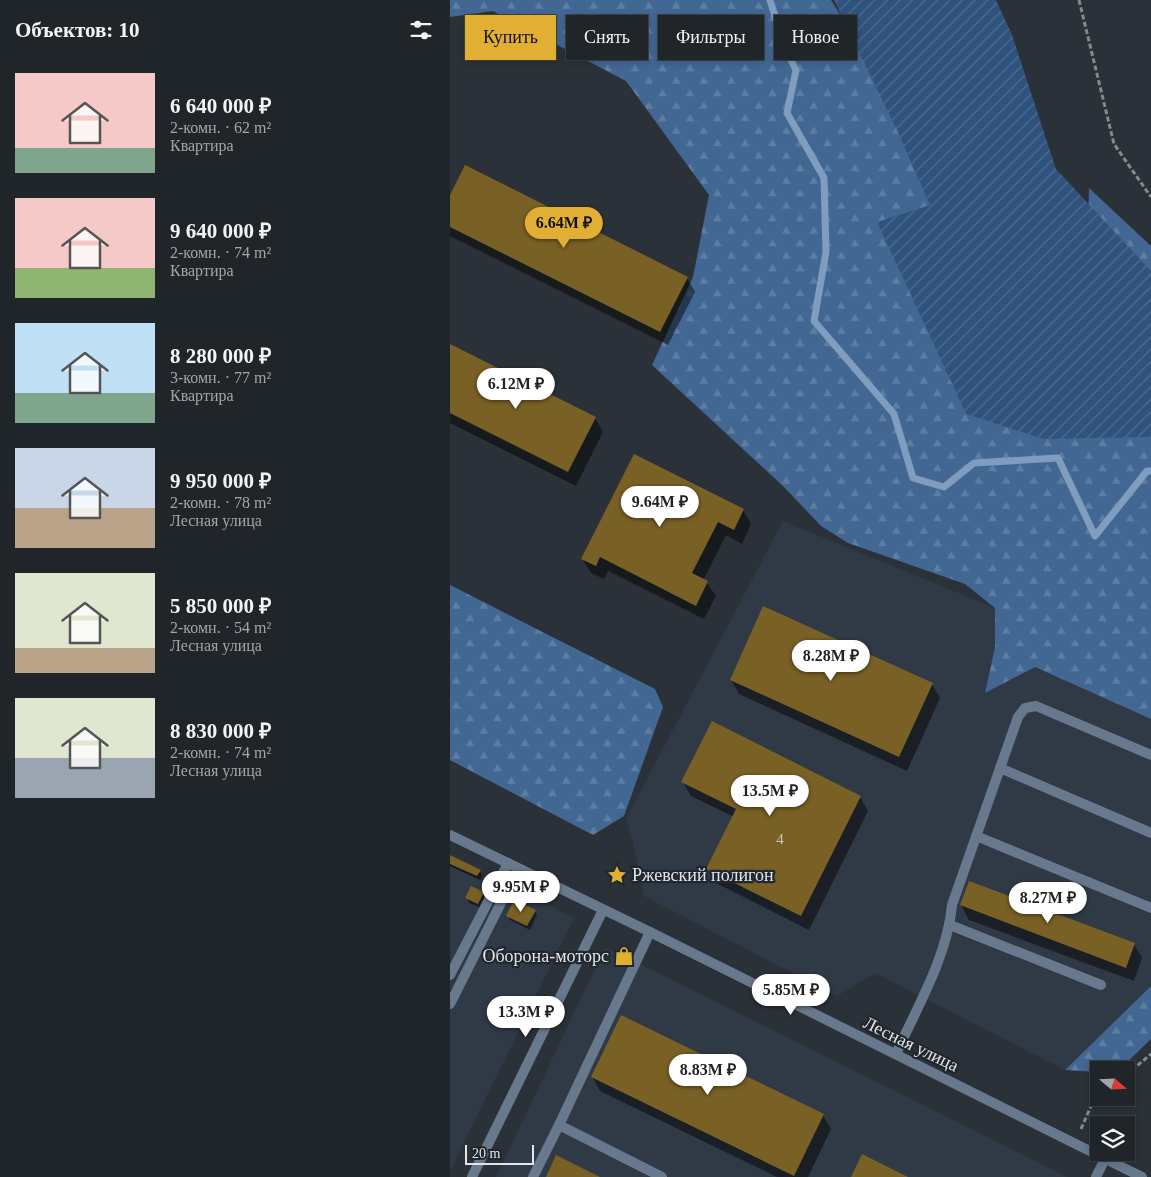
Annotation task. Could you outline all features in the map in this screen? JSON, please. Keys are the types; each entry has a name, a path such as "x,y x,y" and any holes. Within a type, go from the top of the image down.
{"street":[{"path":"896,1054 944,946 950,924 952,905 1018,717 1025,708 1036,706 1151,755"},
{"path":"1000,768 1151,833"},
{"name":"Лесная улица","path":"450,835 650,932 1090,1151"},
{"path":"976,836 1151,908"},
{"path":"450,975 508,863"},
{"path":"450,1004 518,869"},
{"path":"472,1177 603,910"},
{"path":"950,924 1101,985"},
{"path":"533,1177 650,932"},
{"path":"559,1125 662,1177"},
{"path":"1096,1177 1104,1161"},
{"name":"Лесная улица","path":"1109,1161 1142,1177"}],"path":[{"path":"1078,0 1114,144 1151,197"},
{"path":"1135,1067 1151,1054"},
{"path":"1074,1143 1091,1106"}],"shaded area":[{"path":"834,0 996,0 1012,35 1056,169 1151,271 1151,437 1044,439 966,414 877,222 930,205 896,128 857,47 857,15 841,15"},
{"path":"783,521 995,608 995,647 985,692 1035,667 1151,719 1151,986 1065,1070 875,973 837,996 644,896 633,842 626,819"},
{"path":"450,866 490,884 494,877 574,918 450,1171"},
{"path":"605,948 624,956 1067,1177 496,1177"}],"green space":[{"path":"450,0 831,0 840,15 774,15 774,60 857,60 857,41 914,132 1086,302 1089,188 1151,246 1151,719 1035,667 985,693 995,647 995,608 965,584 848,543 821,526 783,486 652,365 693,277 709,195 626,81 586,60 648,60 648,15 566,15 566,49 556,44 556,15 501,15 493,11 450,17"},
{"path":"450,585 655,689 663,707 624,816 593,835 450,760"},
{"path":"1151,986 1151,1039 1128,1061 1090,1061 1090,1071 1065,1070"}],"building":[{"path":"465,165 688,277 660,332 450,227 450,195"},
{"path":"450,344 596,417 568,472 450,413"},
{"path":"634,454 744,509 734,530 718,522 692,573 708,581 696,606 600,557 596,566 581,559"},
{"path":"763,606 933,683 899,757 730,680"},
{"path":"712,721 861,796 801,916 706,869 736,809 681,782"},
{"path":"450,855 481,870 477,876 450,864"},
{"path":"969,881 1135,943 1126,968 960,905"},
{"path":"471,886 484,892 478,904 465,898"},
{"path":"514,900 536,910 527,926 506,916"},
{"path":"621,1015 824,1114 794,1176 591,1077"},
{"path":"862,1154 908,1177 851,1177"},
{"path":"556,1155 600,1177 546,1177"}],"waterway":[{"path":"770,0 785,48 796,70 787,113 824,178 826,252 814,321 894,414 913,478 944,487 974,463 1058,458 1095,536 1147,471 1151,471"}],"place":[{"name":"Ржевский полигон","path":"617,875"},
{"name":"Оборона-моторс","path":"624,956"}]}
